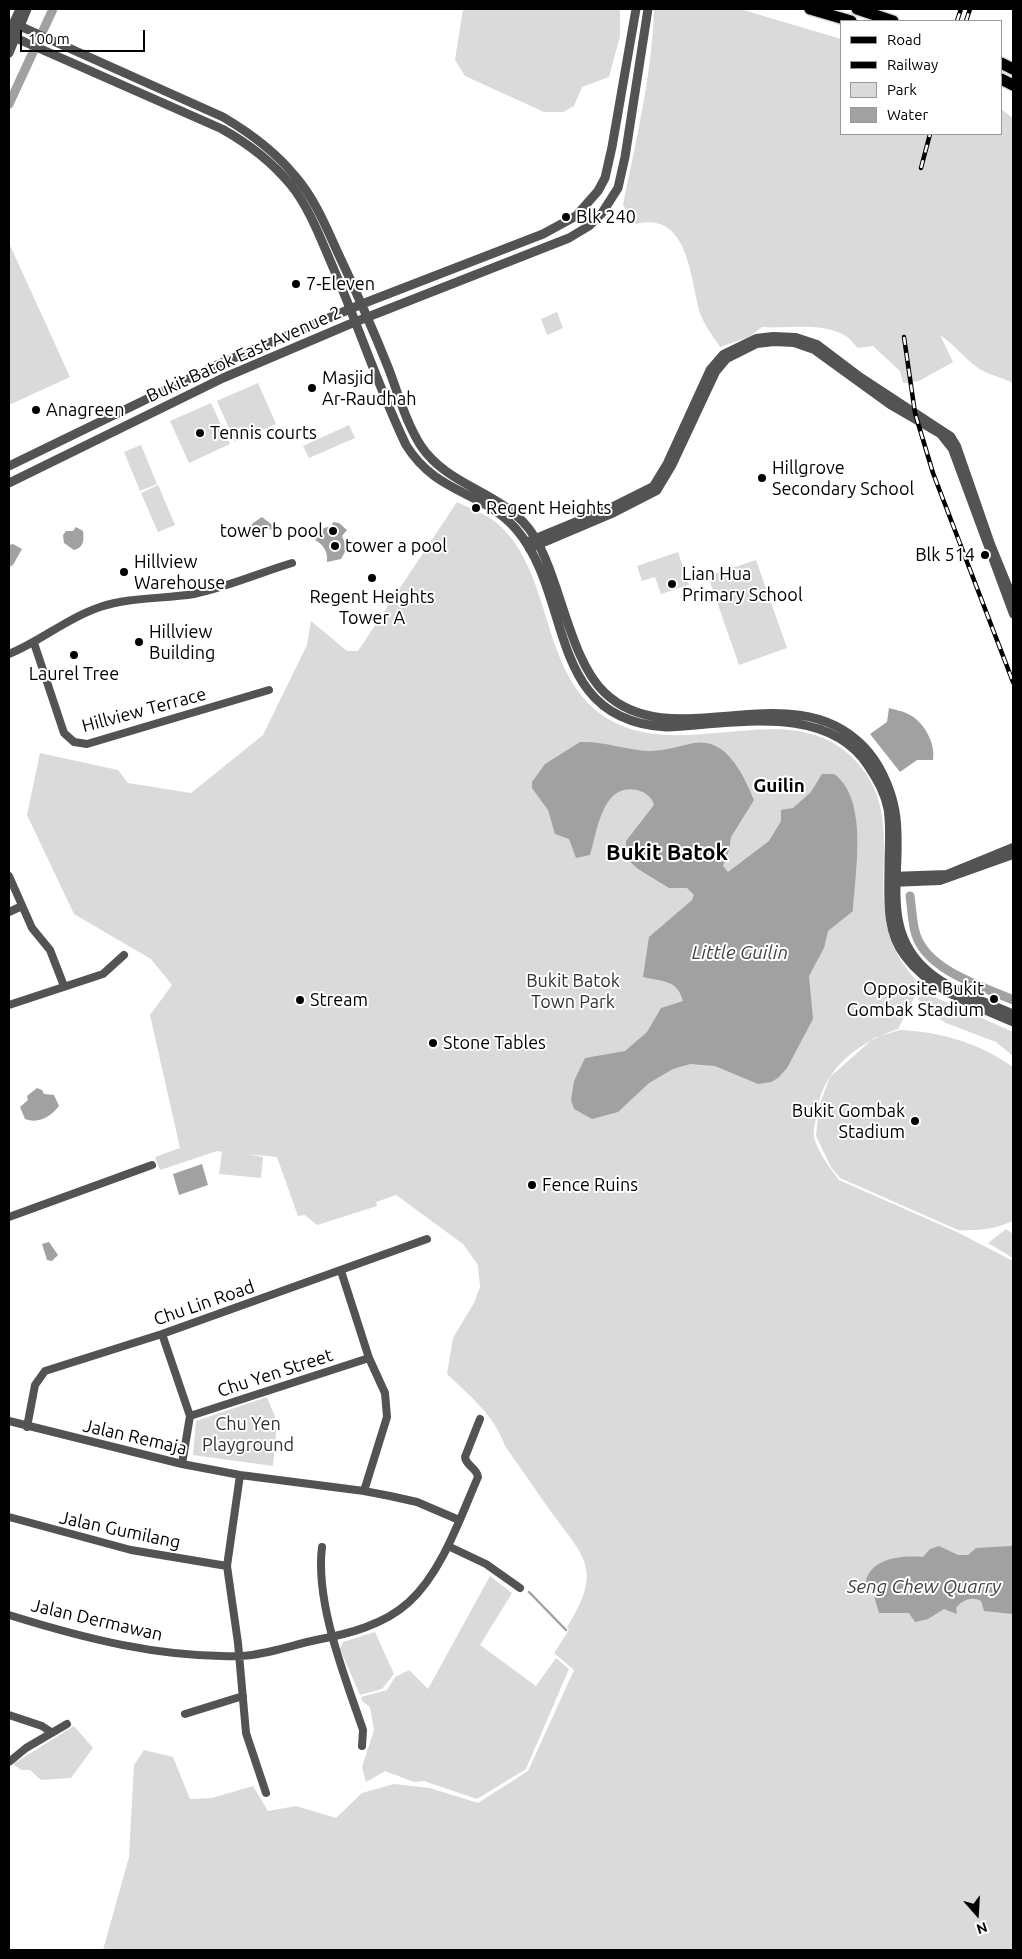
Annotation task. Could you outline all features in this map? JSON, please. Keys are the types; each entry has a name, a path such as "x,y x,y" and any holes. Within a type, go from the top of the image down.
{"main road":[{"path":"810,9 848,20"},
{"path":"857,9 890,20"}],"street":[{"path":"16,25 20,9"},
{"path":"9,53 11,35 27,9"},
{"name":"Bukit Batok East Avenue 2","path":"9,466 203,371 362,304 556,228 576,216 598,191 609,164 636,9"},
{"name":"Bukit Batok East Avenue 2","path":"9,483 223,378 368,317 569,238 589,226 611,202 622,174 648,9"},
{"path":"16,25 223,117 262,143 296,176 315,204 368,317 413,432 427,454 447,473 510,509 537,542 586,669 599,688 616,702 636,712 658,717 778,713 803,715 830,724 862,745 875,761 892,797 896,822 889,914 893,932 904,955 915,969 942,990 1013,1022"},
{"path":"11,35 222,129 240,140 264,159 289,183 308,212 351,309 402,436 416,460 444,484 488,506 503,516 528,546 575,670 589,692 616,714 640,723 666,727 796,722 831,733 858,752 877,779 888,809 895,911 899,927 910,952 917,961 941,981 1013,1014"},
{"path":"528,546 653,486 667,463 710,369 723,354 756,338 773,336 796,337 817,344 865,380 950,436 957,446 991,544 1013,598"},
{"path":"537,542 614,513 657,491 672,466 716,372 727,359 757,344 774,342 794,343 814,350 883,400 946,440 952,449 1013,614"},
{"path":"9,654 34,642 77,616 101,606 127,600 210,590 292,563"},
{"name":"Hillview Terrace","path":"34,642 64,733 79,744 88,744 269,690"},
{"path":"892,880 947,874 1013,847"},
{"path":"892,880 940,881 1013,855"},
{"path":"9,876 32,928 50,950 64,986"},
{"path":"9,912 22,906"},
{"path":"9,1005 103,974 124,955"},
{"path":"9,1218 152,1165"},
{"name":"Chu Lin Road","path":"27,1427 35,1385 45,1371 162,1334 428,1239"},
{"path":"342,1271 369,1358 385,1393 387,1417 364,1490"},
{"path":"162,1334 190,1416 182,1464"},
{"name":"Chu Yen Street","path":"190,1416 369,1358"},
{"name":"Jalan Dermawan","path":"9,1615 59,1630 142,1649 240,1656 332,1637 376,1623 409,1602 426,1584 448,1546 478,1477 476,1470 465,1459 480,1419"},
{"name":"Jalan Remaja","path":"9,1421 182,1464 240,1475 364,1490 417,1502 459,1520"},
{"path":"240,1475 227,1566 240,1656 246,1733 266,1793"},
{"name":"Jalan Gumilang","path":"9,1517 130,1550 227,1566"},
{"path":"448,1546 486,1564 520,1588"},
{"path":"322,1547 322,1579 332,1637 364,1730 362,1746"},
{"path":"185,1714 243,1696"},
{"path":"9,1715 33,1722 51,1732"},
{"path":"9,1762 51,1732 67,1724"}],"green space":[{"path":"463,9 620,9 620,36 609,77 582,87 574,106 563,112 544,112 465,76 455,60"},
{"path":"654,9 740,9 840,39 840,135 1002,135 1002,110 1013,118 1013,383 980,369 940,335 953,362 919,381 903,383 900,371 873,346 858,348 846,336 834,331 814,327 762,327 749,337 720,347 700,313 689,266 677,237 667,228 654,223 636,224 623,205 647,83"},
{"path":"9,243 70,377 9,405"},
{"path":"557,312 563,328 547,335 541,319"},
{"name":"Tennis courts","path":"258,383 276,424 235,442 217,401"},
{"name":"Tennis courts","path":"211,403 230,444 189,463 170,421"},
{"path":"349,425 355,438 309,458 303,446"},
{"path":"141,445 157,484 140,491 124,452"},
{"path":"158,485 175,525 158,532 141,493"},
{"name":"Bukit Batok Town Park","path":"457,502 494,520 517,546 530,571 558,653 570,679 587,702 610,720 641,732 673,735 774,729 806,733 835,744 861,767 876,792 882,819 884,902 888,930 900,958 921,985 898,1029 868,1042 843,1061 833,1073 819,1101 814,1137 821,1154 839,1180 957,1232 1013,1261 1013,1950 103,1950 129,1857 134,1765 144,1750 173,1757 190,1799 212,1798 253,1786 268,1811 296,1806 336,1818 362,1793 394,1784 430,1788 478,1803 528,1771 574,1670 554,1653 569,1630 567,1627 585,1591 587,1577 585,1564 580,1552 505,1446 495,1425 472,1398 447,1374 453,1338 474,1303 480,1287 478,1265 463,1244 396,1195 376,1202 377,1206 317,1225 305,1215 298,1216 277,1157 246,1154 263,1157 261,1178 219,1174 222,1152 217,1151 160,1170 155,1157 180,1148 150,1015 172,985 151,959 74,914 27,815 40,753 118,770 128,783 191,793 263,735 307,645 311,621 347,651 358,651"},
{"path":"678,552 689,585 661,594 655,577 642,581 637,566"},
{"path":"756,560 787,648 739,665 708,576"},
{"path":"921,991 1013,1032 1013,1056 996,1042 946,1023 932,1014 918,999"},
{"name":"Bukit Gombak Stadium","path":"900,1030 931,1033 960,1040 987,1051 1013,1067 1013,1221 986,1229 958,1230 840,1178 831,1167 816,1136 819,1106 830,1077 874,1038"},
{"path":"1006,1229 1013,1234 1013,1258 988,1243"},
{"name":"Chu Yen Playground","path":"267,1397 277,1422 273,1466 193,1455 196,1421"},
{"path":"490,1576 512,1593 480,1645 536,1686 556,1658 569,1669 526,1769 477,1799 424,1781 414,1782 385,1771 366,1782 362,1767 374,1730 370,1707 362,1701 361,1697 387,1690 395,1677 409,1670 428,1689"},
{"path":"375,1632 394,1674 382,1689 360,1695 340,1649 343,1642"},
{"path":"74,1726 93,1748 71,1778 41,1780 30,1770 21,1770 13,1764"}],"water":[{"path":"262,517 276,528 272,530 261,528 252,534 245,534 253,523"},
{"name":"tower a pool","path":"333,522 339,523 347,530 342,536 347,548 341,559 327,562 325,549 315,540 318,537 313,537 324,528 332,526"},
{"path":"76,527 83,531 83,541 80,547 74,550 64,543 63,535 66,531 73,531"},
{"path":"13,544 22,549 13,565 9,567 9,545"},
{"path":"889,708 914,717 924,727 933,747 933,760 917,760 900,772 870,734 887,722"},
{"name":"Little Guilin","path":"580,742 649,751 694,743 706,743 716,746 725,752 733,760 754,800 731,837 729,850 723,866 728,872 769,841 781,821 781,810 793,808 811,792 822,774 834,774 845,786 852,801 856,818 857,858 853,911 828,931 824,948 809,976 813,1019 787,1068 778,1078 771,1082 758,1084 715,1066 690,1064 673,1069 649,1083 618,1112 592,1119 574,1109 571,1100 574,1081 585,1058 625,1051 647,1032 661,1008 683,1001 673,985 643,977 649,937 692,900 694,895 687,888 669,888 638,869 626,858 626,841 654,805 650,797 643,792 625,790 616,794 609,801 599,822 590,855 576,858 569,839 555,834 548,810 532,788 532,782 545,764"},
{"path":"37,1088 42,1090 44,1094 54,1095 59,1106 40,1120 25,1119 20,1107 28,1100 27,1096"},
{"path":"202,1164 208,1185 179,1195 173,1174"},
{"path":"49,1242 58,1255 52,1261 47,1260 42,1244"},
{"name":"Seng Chew Quarry","path":"1013,1543 1013,1614 984,1611 981,1601 971,1599 958,1605 956,1608 957,1614 944,1609 928,1619 915,1622 909,1613 879,1613 872,1589 865,1590 866,1580 870,1571 877,1565 894,1558 923,1557 930,1549 939,1546 958,1555 968,1555 976,1548 1011,1546"}],"waterway":[{"path":"9,104 53,9"},
{"path":"910,896 916,935 922,948 944,968 957,976 1013,1000"},
{"path":"529,1592 566,1630"}],"railway":[{"path":"957,20 961,9"},
{"path":"966,20 970,9"},
{"path":"921,168 930,135"},
{"path":"904,337 915,413 933,473 1013,682"}],"place":[{"name":"Blk 240","path":"566,217"},
{"name":"7-Eleven","path":"296,284"},
{"name":"Masjid Ar-Raudhah","path":"312,388"},
{"name":"Anagreen","path":"36,410"},
{"name":"Tennis courts","path":"200,433"},
{"name":"Hillgrove Secondary School","path":"762,478"},
{"name":"Regent Heights","path":"476,508"},
{"name":"tower b pool","path":"333,531"},
{"name":"tower a pool","path":"335,546"},
{"name":"Blk 514","path":"985,555"},
{"name":"Hillview Warehouse","path":"124,572"},
{"name":"Regent Heights Tower A","path":"372,578"},
{"name":"Lian Hua Primary School","path":"672,584"},
{"name":"Hillview Building","path":"139,642"},
{"name":"Laurel Tree","path":"74,655"},
{"name":"Opposite Bukit Gombak Stadium","path":"994,999"},
{"name":"Stream","path":"300,1000"},
{"name":"Stone Tables","path":"433,1043"},
{"name":"Bukit Gombak Stadium","path":"915,1121"},
{"name":"Fence Ruins","path":"532,1185"}],"district":[{"name":"Guilin","path":"779,786"},
{"name":"Bukit Batok","path":"667,853"}]}
